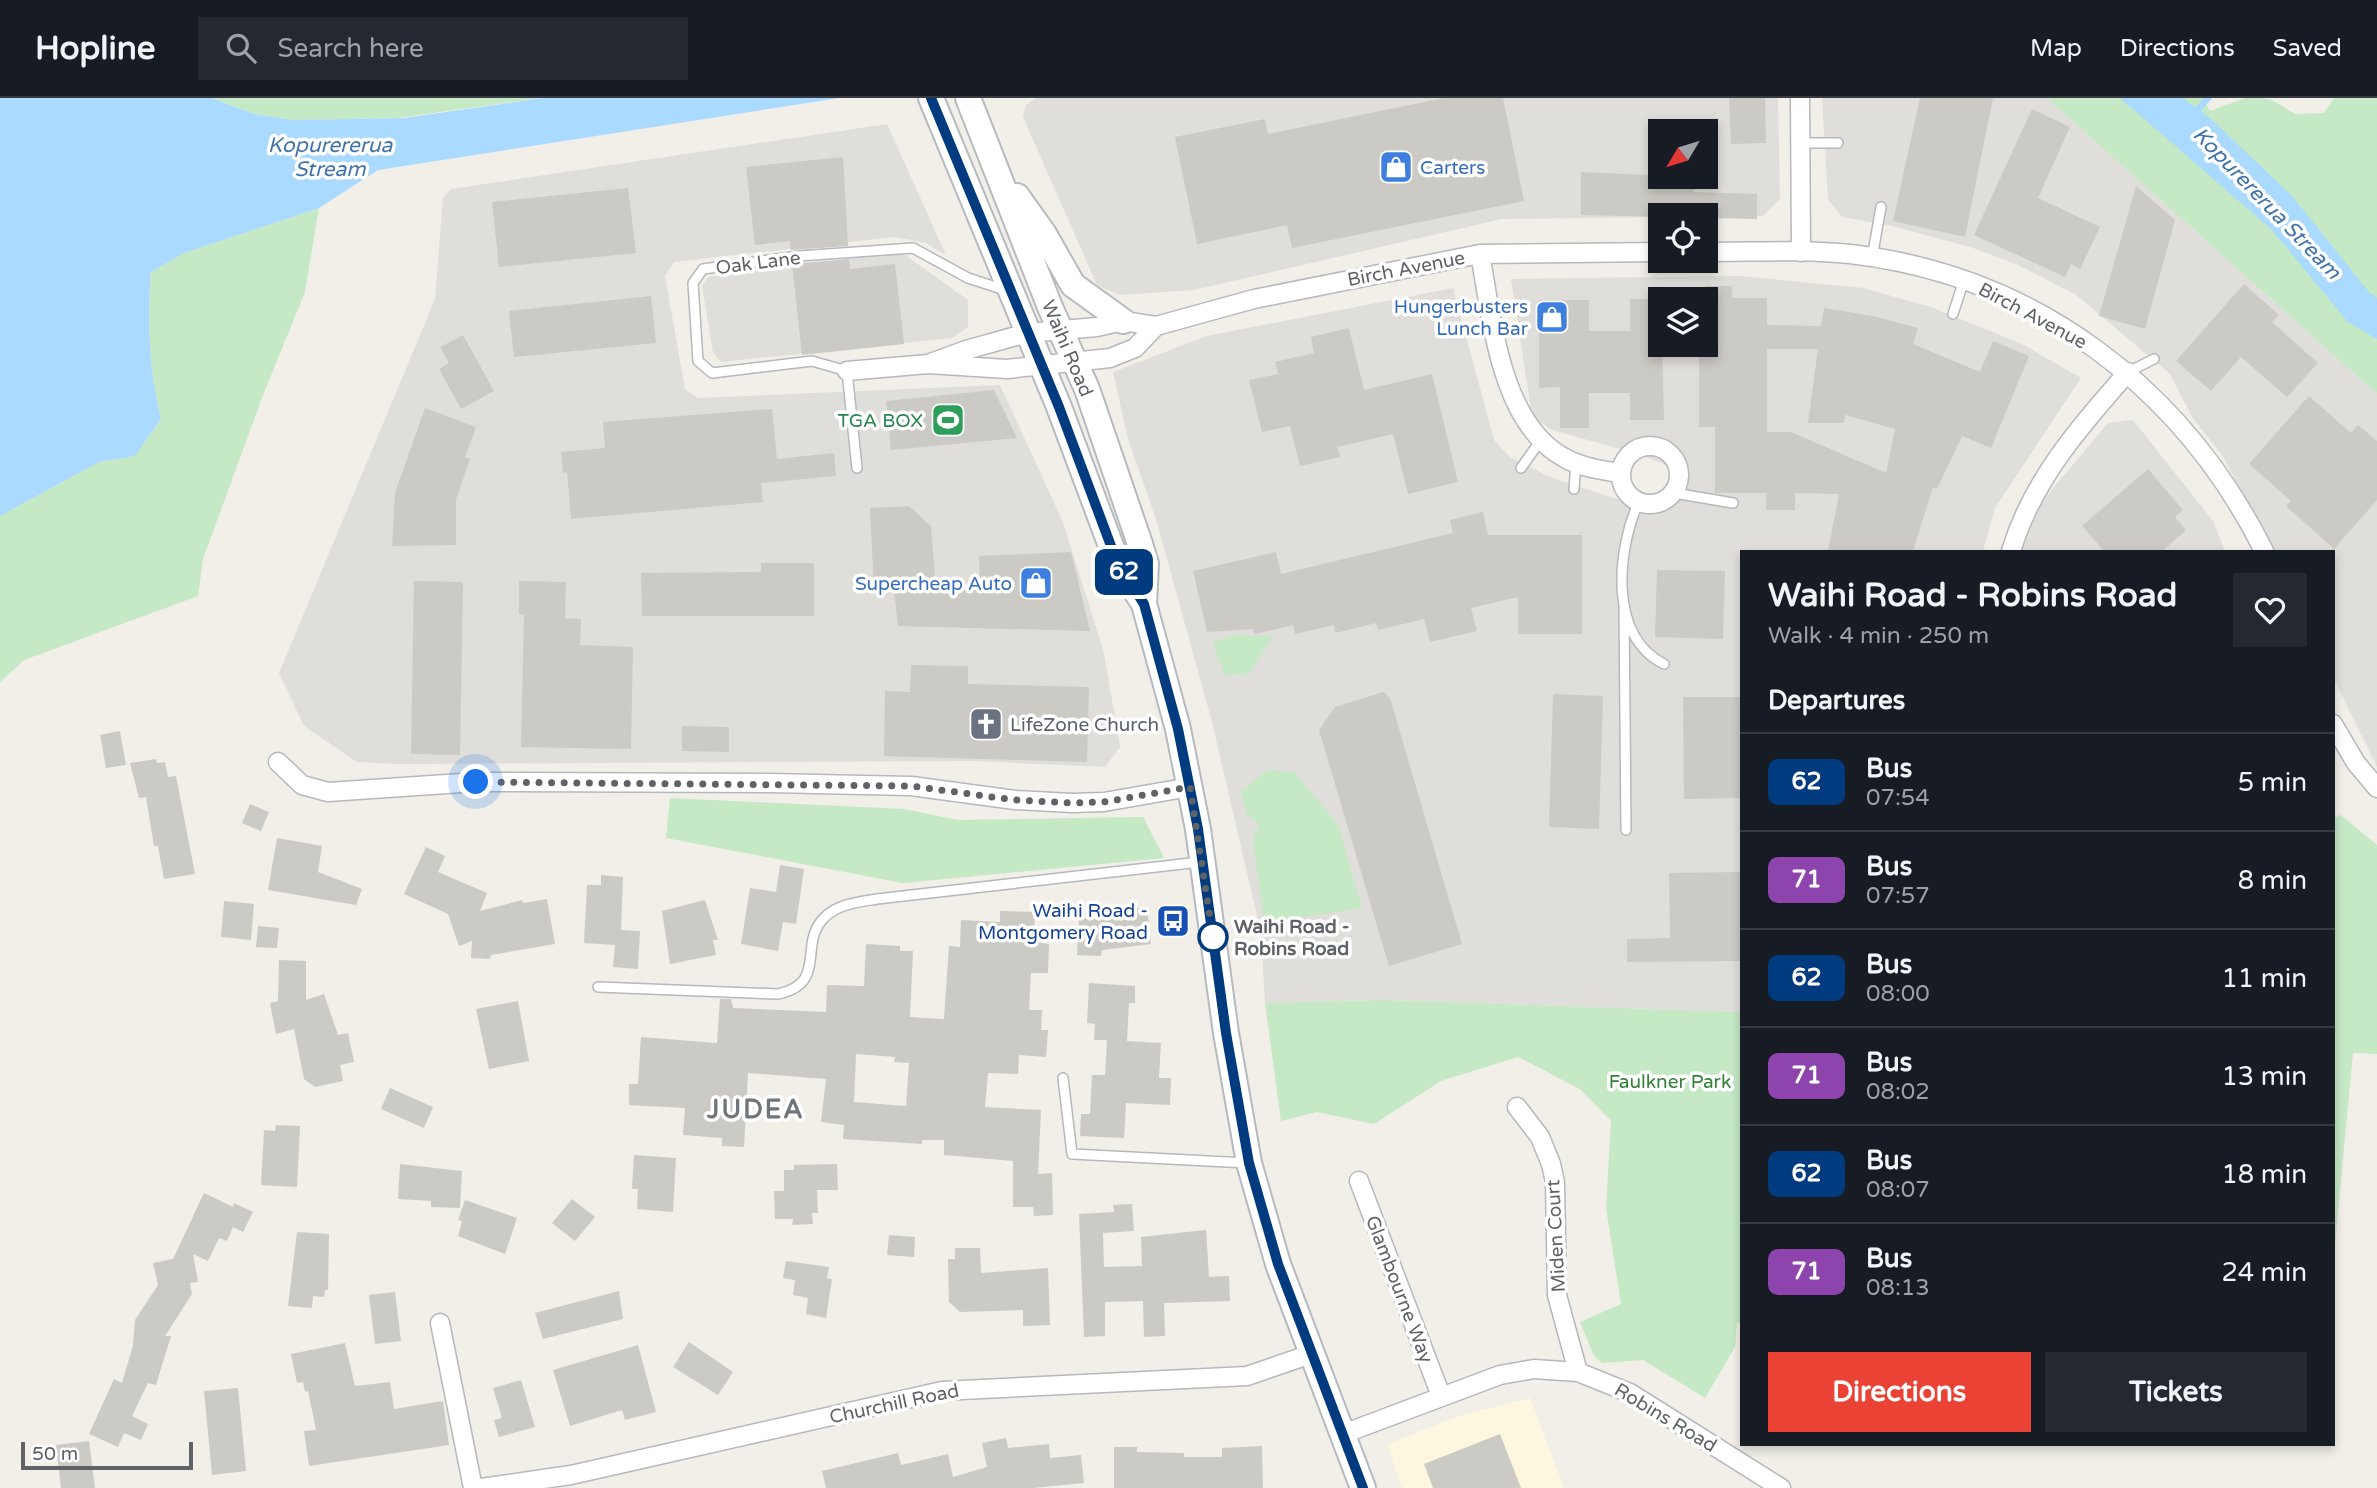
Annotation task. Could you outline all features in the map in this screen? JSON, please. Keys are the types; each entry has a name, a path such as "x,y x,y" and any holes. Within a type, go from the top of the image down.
{"main road":[{"name":"Waihi Road","path":"968,98 996,167 1117,562 1144,604 1178,729 1190,787 1226,1033 1249,1163 1261,1212 1311,1354 1363,1488"},
{"name":"Waihi Road","path":"932,102 1009,291 1045,332 1058,364 1087,389 1146,564 1144,604"},
{"path":"996,167 1044,234 1073,285 1123,321"}],"street":[{"path":"1800,98 1801,252"},
{"name":"Birch Avenue","path":"1045,332 1123,321 1156,326 1254,299 1480,254 1648,252"},
{"name":"Birch Avenue","path":"1718,252 1801,252 1872,258 1922,267 1964,280 2024,305 2074,333 2128,372 2186,432 2221,475 2263,550"},
{"path":"1480,254 1513,401 1541,440 1555,453 1576,463 1619,473"},
{"name":"Birch Avenue","path":"1058,364 1110,358 1135,348 1156,326"},
{"name":"Oak Lane","path":"928,364 966,350 1045,332"},
{"name":"Oak Lane","path":"847,371 928,364 1007,369 1058,364"},
{"path":"2011,550 2017,528 2051,465 2128,372"},
{"path":"1658,446 1674,457 1678,466 1679,485 1674,493 1658,503 1639,501 1625,488 1619,473 1631,453 1639,447 1658,446"},
{"path":"2335,727 2356,763 2377,788"},
{"path":"278,762 302,785 328,792 476,782 769,783 911,786 1015,800 1072,803 1104,802 1190,787"},
{"name":"Miden Court","path":"1517,1107 1540,1137 1555,1182 1557,1295 1578,1372"},
{"name":"Glambourne Way","path":"1359,1181 1441,1396"},
{"path":"440,1323 473,1488"},
{"name":"Churchill Road","path":"481,1488 571,1475 942,1391 1247,1376 1311,1354"},
{"name":"Robins Road","path":"1343,1434 1441,1396 1519,1371 1578,1372 1630,1393 1781,1488"}],"lane":[{"path":"1802,143 1838,143"},
{"path":"1872,258 1881,207"},
{"name":"Oak Lane","path":"847,371 812,360 712,373 698,361 693,283 697,275 703,269 799,256 913,248 968,278 1009,291"},
{"path":"1954,314 1964,280"},
{"path":"2128,372 2154,359"},
{"path":"847,371 857,468"},
{"path":"1521,468 1541,440"},
{"path":"1574,489 1576,463"},
{"path":"1674,493 1732,503"},
{"path":"1626,831 1624,544 1639,501"},
{"path":"1624,606 1639,645 1664,664"},
{"path":"598,987 778,994 796,989 805,982 820,923 827,915 845,906 877,899 1202,862"},
{"path":"1063,1078 1072,1154 1249,1163"}],"shaded area":[{"path":"1036,98 1778,98 1780,199 1763,216 1718,217 1718,203 1648,203 1648,217 1502,219 1194,290 1119,295 1097,285 1023,117 1026,105"},
{"path":"1822,98 2047,98 2377,394 2377,767 2335,681 2335,550 2270,550 2224,458 2192,417 2170,374 2075,294 2016,264 1973,248 1892,226 1842,217 1828,199"},
{"path":"887,124 946,255 926,243 895,237 674,262 665,276 685,389 698,398 1000,385 1063,522 1104,653 1120,747 1105,767 975,761 394,764 357,762 304,726 279,673 435,299 443,198 451,189"},
{"path":"901,252 968,300 968,327 952,338 721,362 713,353 702,286 708,277"},
{"path":"1740,276 1863,288 1931,307 2024,345 2081,378 1995,508 1983,550 1740,550 1740,1012 1384,1000 1265,1003 1261,933 1212,722 1156,519 1128,439 1113,372 1207,336 1453,288 1494,440 1510,457 1550,477 1650,510 1675,489 1674,468 1638,454 1552,430 1532,416 1511,279"},
{"path":"2133,420 2213,521 2225,550 2020,550 2043,500 2108,423"},
{"path":"1530,1398 1564,1488 1402,1488 1388,1447 1393,1442 1458,1416"}],"green space":[{"path":"213,98 540,98 398,118 292,120 254,114"},
{"path":"2047,98 2203,98 2210,111 2245,98 2260,98 2272,100 2295,114 2324,113 2334,98 2377,98 2377,394"},
{"path":"319,208 305,292 263,395 203,559 198,596 24,660 0,682 0,516 99,462 135,456 161,419 150,346 151,272 184,253"},
{"path":"1233,635 1273,636 1249,674 1224,675 1213,642"},
{"path":"1268,770 1294,772 1338,824 1362,908 1279,921 1263,916 1253,840 1259,824 1246,814 1241,791"},
{"path":"670,798 904,809 958,820 1143,817 1164,858 903,883 666,838"},
{"path":"2341,815 2377,845 2377,1054 2353,1053 2335,1243 2335,817"},
{"name":"Faulkner Park","path":"1384,1000 1740,1012 1740,1323 1737,1323 1735,1347 1705,1398 1643,1360 1602,1363 1593,1354 1580,1322 1621,1304 1606,1208 1611,1121 1580,1089 1518,1057 1441,1081 1374,1124 1317,1112 1281,1121 1265,1003"}],"water":[{"path":"0,98 212,98 254,114 292,120 404,118 543,98 839,98 378,170 319,208 184,253 151,272 150,346 161,419 135,456 99,462 0,516"},
{"name":"Kopurererua Stream","path":"2120,98 2183,98 2210,118 2292,196 2369,292 2377,298 2377,339 2348,322 2271,229"}],"building":[{"name":"Carters","path":"1444,98 1503,98 1524,201 1292,248 1287,225 1197,244 1175,137 1265,119 1268,134"},
{"path":"1729,98 1765,98 1766,143 1731,144"},
{"path":"1920,98 1993,98 1965,237 1893,221"},
{"path":"2032,109 2070,127 2038,198 2100,227 2080,269 2071,264 2065,277 1974,235"},
{"path":"843,157 848,246 791,250 790,241 755,245 746,167"},
{"path":"1581,172 1648,175 1648,189 1694,189 1694,192 1757,194 1757,219 1718,218 1718,203 1648,203 1648,217 1581,215"},
{"path":"2136,186 2175,220 2145,329 2099,316"},
{"path":"628,188 636,253 499,267 492,202"},
{"path":"849,259 850,269 895,264 904,344 802,355 792,264"},
{"path":"2244,284 2279,315 2272,322 2318,363 2287,397 2241,357 2211,391 2176,361"},
{"path":"1706,286 1732,286 1732,298 1767,298 1767,325 1821,326 1824,308 1873,316 1918,328 1913,344 1980,372 1993,341 2029,356 1991,448 1962,436 1937,489 1933,487 1913,550 1828,550 1839,494 1795,493 1795,510 1766,510 1766,493 1715,493 1715,427 1699,427 1699,357 1718,357 1718,287","holes":["1767,349 1818,349 1808,423 1844,423 1845,415 1895,429 1886,473 1791,432 1767,432"]},
{"path":"651,296 656,343 514,357 509,311"},
{"path":"1630,299 1648,299 1648,357 1662,357 1664,420 1630,420 1630,393 1589,393 1589,428 1560,428 1560,387 1539,388 1539,300 1589,300 1589,331 1630,331"},
{"path":"1349,328 1364,390 1432,374 1458,482 1408,494 1393,434 1337,447 1340,457 1300,466 1290,426 1262,432 1249,380 1278,374 1275,362 1314,353 1311,337"},
{"path":"463,335 494,391 461,409 439,369 449,363 440,347"},
{"name":"TGA BOX","path":"994,390 1017,438 891,450 886,401"},
{"path":"2309,396 2351,433 2358,425 2377,441 2377,500 2334,549 2286,506 2291,501 2249,464"},
{"path":"425,408 476,427 465,457 470,459 456,499 456,545 392,546 395,493"},
{"path":"772,409 777,459 834,453 836,476 761,483 763,502 571,519 567,472 563,473 561,452 605,448 603,422"},
{"path":"2148,469 2183,510 2175,517 2186,530 2163,550 2103,550 2082,526"},
{"path":"909,506 931,526 936,590 980,588 979,556 1071,552 1090,631 898,626 894,590 874,591 870,508"},
{"path":"1483,512 1488,535 1582,535 1582,634 1518,634 1518,597 1471,608 1477,631 1430,642 1424,619 1378,630 1376,623 1335,633 1334,625 1295,634 1293,625 1255,634 1253,629 1207,632 1193,571 1276,552 1281,574 1453,533 1450,520"},
{"path":"761,563 814,563 814,616 642,616 641,573 761,572"},
{"path":"1657,570 1725,571 1723,639 1655,637"},
{"path":"414,581 463,582 460,755 411,754"},
{"path":"519,581 566,582 565,618 581,619 580,645 633,647 631,749 521,747 524,615 519,614"},
{"name":"LifeZone Church","path":"911,665 968,666 968,684 1089,687 1087,762 884,756 885,691 910,692"},
{"path":"1383,692 1390,698 1462,944 1389,966 1319,730 1335,707"},
{"path":"1553,694 1603,696 1599,829 1549,827"},
{"path":"1683,697 1740,697 1740,798 1684,799"},
{"path":"682,726 729,727 729,752 682,751"},
{"path":"120,731 126,765 106,768 100,735"},
{"path":"156,759 157,763 165,762 168,777 176,776 195,874 164,879 158,846 154,846 146,797 139,798 130,763"},
{"path":"250,804 269,812 261,831 242,823"},
{"path":"277,838 322,846 318,872 362,889 356,905 268,890"},
{"path":"426,847 445,856 438,872 487,893 480,911 522,900 523,903 547,899 555,944 491,955 490,959 471,958 472,941 459,946 448,914 404,894"},
{"path":"780,865 804,869 796,924 783,922 778,951 741,944 750,888 776,892"},
{"path":"1740,872 1740,961 1627,962 1627,939 1670,938 1669,873"},
{"path":"601,875 623,877 621,930 640,931 638,969 613,967 615,945 584,943 587,885 601,885"},
{"path":"705,900 718,940 713,940 716,955 670,964 662,911"},
{"path":"224,901 254,904 251,940 221,937"},
{"path":"1147,907 1151,944 1102,950 1101,956 1077,955 1079,918 1122,920 1120,910"},
{"path":"1000,911 1035,912 1034,931 1042,932 1041,943 1049,944 1048,973 1031,973 1029,1010 1042,1010 1041,1030 1048,1030 1046,1057 1019,1055 1018,1074 988,1073 985,1107 1041,1110 1038,1174 1052,1173 1053,1215 1034,1216 1033,1207 1013,1207 1013,1161 944,1155 944,1140 922,1140 922,1144 843,1139 844,1125 821,1122 826,1079 748,1073 744,1147 722,1146 722,1138 683,1135 685,1108 629,1105 629,1084 638,1084 641,1037 717,1043 720,999 731,999 733,1008 826,1012 827,985 864,986 866,944 900,946 900,951 913,951 910,1017 944,1019 949,946 960,947 961,920 1000,922","holes":["856,1054 895,1057 894,1062 909,1063 906,1106 854,1102"]},
{"path":"258,926 279,928 277,948 256,947"},
{"path":"279,960 306,961 306,1000 324,994 338,1035 348,1033 354,1062 340,1065 343,1081 315,1087 304,1079 294,1029 276,1034 270,1003 278,1001"},
{"path":"1089,983 1135,986 1135,1003 1129,1003 1127,1041 1161,1043 1159,1078 1171,1078 1170,1105 1126,1103 1124,1138 1080,1136 1081,1114 1090,1114 1092,1075 1105,1075 1107,1040 1094,1040 1095,1024 1087,1023"},
{"path":"518,1001 529,1061 489,1069 476,1009"},
{"path":"390,1088 433,1107 424,1128 381,1109"},
{"path":"276,1125 300,1126 297,1187 261,1185 264,1130 275,1131"},
{"path":"634,1155 676,1158 673,1212 637,1209 638,1189 632,1189"},
{"path":"400,1164 462,1171 460,1208 431,1207 431,1201 398,1199"},
{"path":"837,1164 838,1190 817,1190 818,1213 812,1213 813,1224 792,1225 793,1219 775,1219 774,1191 784,1191 784,1170 794,1170 794,1165"},
{"path":"204,1193 233,1207 234,1203 253,1212 243,1232 233,1227 227,1241 219,1238 208,1261 193,1254 198,1282 190,1283 192,1294 165,1336 171,1336 156,1385 148,1383 132,1416 148,1424 141,1440 124,1433 118,1447 89,1434 114,1379 122,1383 133,1345 135,1320 158,1285 153,1263 173,1259"},
{"path":"572,1199 595,1217 575,1241 552,1223"},
{"path":"465,1200 517,1218 505,1254 458,1236 462,1221 458,1220"},
{"path":"1132,1204 1134,1231 1103,1233 1104,1267 1142,1266 1141,1237 1206,1230 1209,1277 1229,1276 1230,1301 1164,1303 1165,1336 1144,1337 1143,1301 1105,1302 1105,1336 1084,1337 1079,1214 1114,1212 1113,1205"},
{"path":"297,1232 329,1234 328,1290 325,1290 324,1297 313,1296 312,1308 288,1306"},
{"path":"889,1235 915,1237 914,1257 887,1255"},
{"path":"955,1248 980,1248 981,1273 1048,1268 1050,1325 1023,1326 1023,1310 960,1312 949,1302 948,1259 955,1259"},
{"path":"786,1261 829,1267 827,1278 832,1279 826,1318 806,1314 808,1298 793,1295 795,1280 783,1278"},
{"path":"619,1291 623,1319 543,1339 535,1313"},
{"path":"395,1292 401,1341 375,1344 369,1295"},
{"path":"689,1342 733,1372 718,1395 673,1367"},
{"path":"345,1343 355,1386 390,1382 394,1409 443,1401 449,1445 309,1466 304,1431 316,1430 308,1391 305,1392 303,1382 297,1383 291,1354"},
{"path":"638,1345 656,1412 625,1420 622,1410 570,1426 553,1370"},
{"path":"521,1380 535,1427 499,1437 494,1420 502,1418 493,1388"},
{"path":"238,1388 246,1471 212,1475 204,1391"},
{"path":"1500,1434 1521,1488 1433,1488 1424,1464"},
{"path":"1006,1438 1008,1448 1049,1444 1050,1458 1081,1455 1084,1483 1033,1488 826,1488 822,1471 898,1453 901,1465 948,1454 953,1477 987,1467 982,1443"},
{"path":"89,1441 95,1488 61,1488 56,1445"},
{"path":"1262,1446 1263,1488 1114,1488 1114,1447 1137,1447 1137,1452 1184,1453 1184,1457 1222,1457 1222,1448"}],"waterway":[{"path":"2198,109 2208,98"}],"bus line":[{"name":"62","path":"931,98 1059,407 1117,562 1144,604 1178,729 1198,829 1226,1033 1249,1163 1261,1212 1311,1354 1363,1488"}],"place":[{"name":"Carters","path":"1396,167"},
{"name":"Hungerbusters Lunch Bar","path":"1552,317"},
{"name":"TGA BOX","path":"948,420"},
{"name":"Supercheap Auto","path":"1036,583"},
{"name":"LifeZone Church","path":"986,724"},
{"name":"Waihi Road - Montgomery Road","path":"1173,921"},
{"name":"Waihi Road - Robins Road","path":"1213,937"}],"district":[{"name":"JUDEA","path":"756,1109"}],"route":[{"path":"476,782 911,786 1015,800 1072,803 1104,802 1190,787 1213,937"}]}
